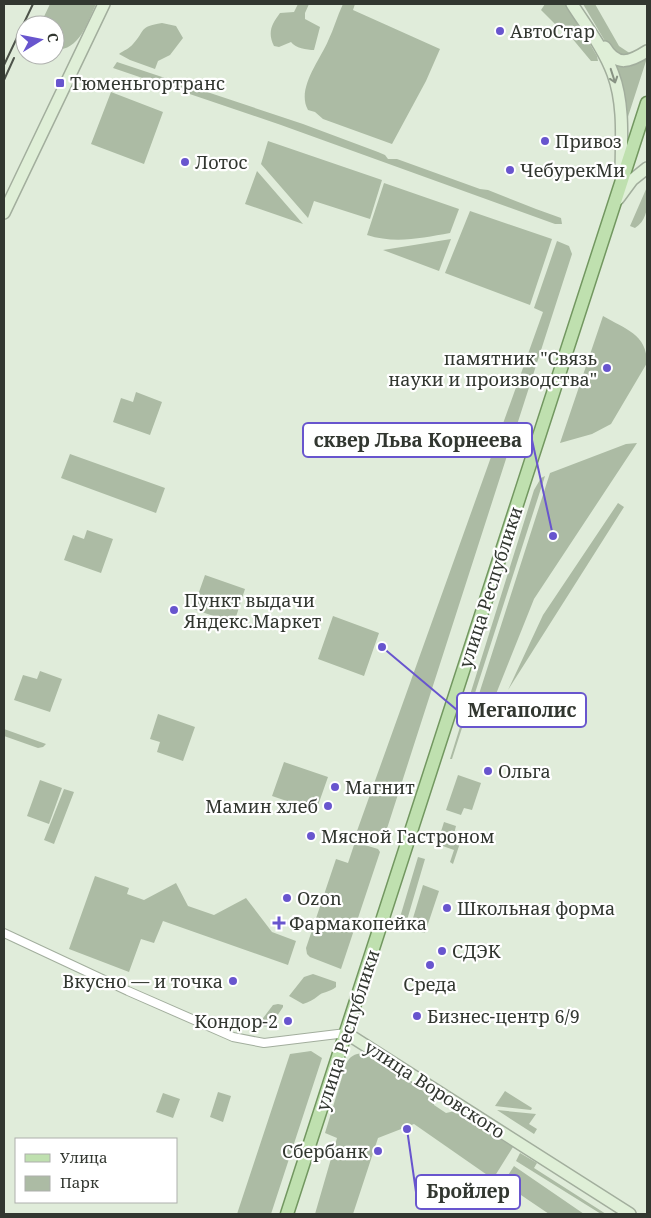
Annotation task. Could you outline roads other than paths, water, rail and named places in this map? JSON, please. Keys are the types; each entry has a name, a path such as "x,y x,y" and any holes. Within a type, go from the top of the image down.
{"main road":[{"name":"улица Республики","path":"287,1214 647,103"}],"street":[{"path":"4,213 104,4"},
{"path":"572,4 614,76 621,117 621,181"},
{"path":"579,4 608,52 614,58 620,61 627,61 647,51"},
{"path":"614,204 632,180 647,168"},
{"name":"улица Воровского","path":"4,933 233,1037 264,1043 346,1033 630,1214"}],"railway":[{"path":"4,65 33,4"},
{"path":"4,80 14,58"}],"place":[{"name":"АвтоСтар","path":"500,31"},
{"name":"Тюменьгортранс","path":"60,83"},
{"name":"Привоз","path":"545,141"},
{"name":"Лотос","path":"185,162"},
{"name":"ЧебурекМи","path":"510,170"},
{"name":"памятник \"Связь науки и производства\"","path":"607,368"},
{"name":"сквер Льва Корнеева","path":"553,536"},
{"name":"Пункт выдачи Яндекс.Маркет","path":"174,610"},
{"name":"Мегаполис","path":"382,647"},
{"name":"Ольга","path":"488,771"},
{"name":"Магнит","path":"335,787"},
{"name":"Мамин хлеб","path":"328,806"},
{"name":"Мясной Гастроном","path":"311,836"},
{"name":"Ozon","path":"287,898"},
{"name":"Школьная форма","path":"447,908"},
{"name":"Фармакопейка","path":"279,923"},
{"name":"СДЭК","path":"442,951"},
{"name":"Среда","path":"430,965"},
{"name":"Вкусно — и точка","path":"233,981"},
{"name":"Бизнес-центр 6/9","path":"417,1016"},
{"name":"Кондор-2","path":"288,1021"},
{"name":"Бройлер","path":"407,1129"},
{"name":"Сбербанк","path":"378,1151"}]}
